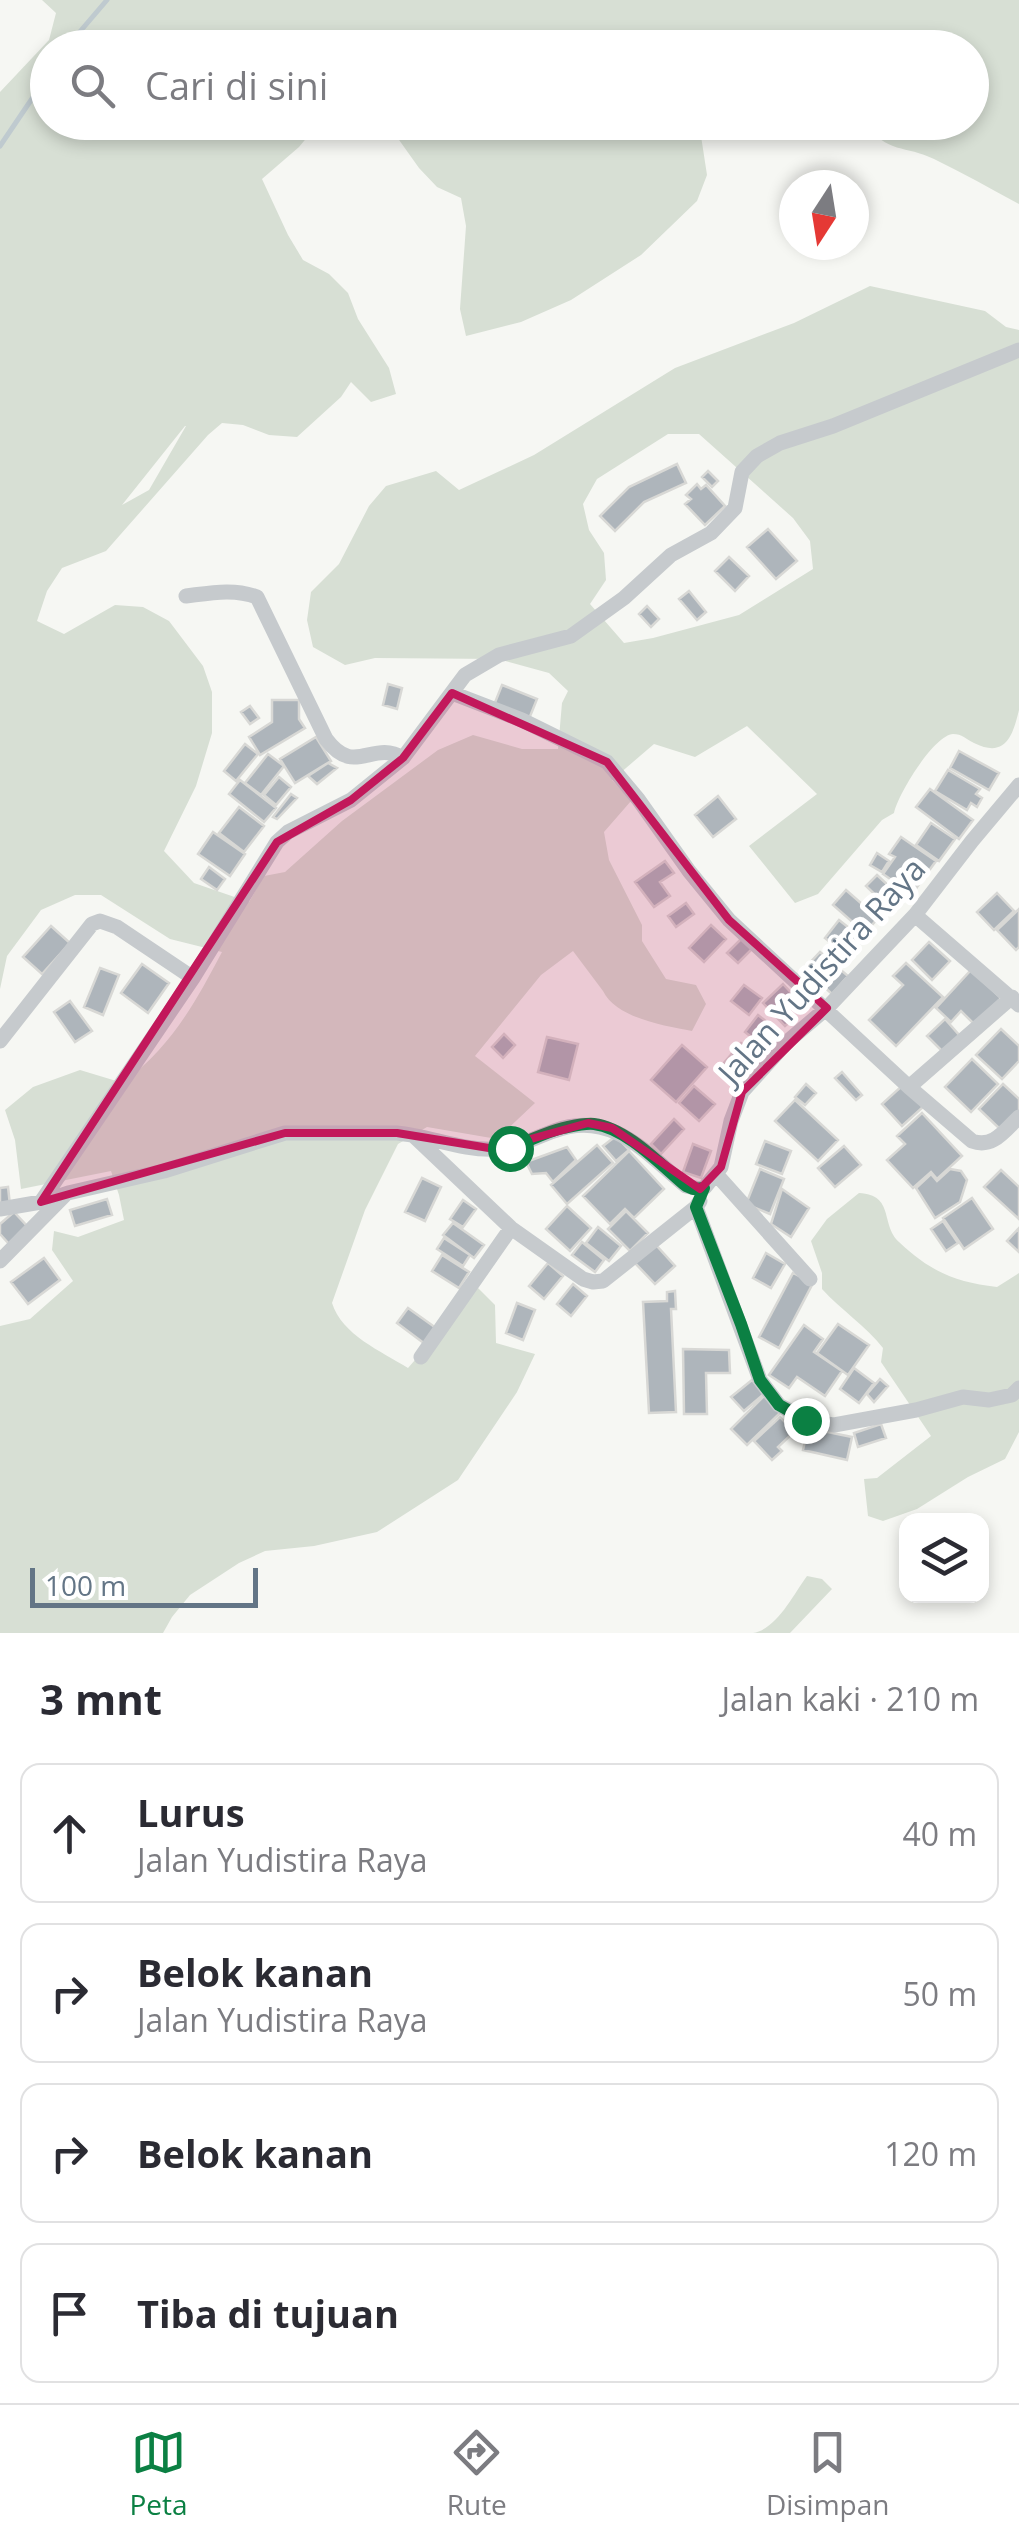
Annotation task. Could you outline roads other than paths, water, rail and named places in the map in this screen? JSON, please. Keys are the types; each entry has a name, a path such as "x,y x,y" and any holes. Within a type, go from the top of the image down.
{"street":[{"path":"41,1202 193,978 277,842 288,832 351,800 403,758 465,675 498,655 570,636 624,598 671,555 711,533 735,508 742,472 757,456 780,443 833,426 1019,350"},
{"path":"186,596 224,591 257,597 334,750 354,758 385,751 403,758"},
{"path":"452,693 522,720 607,762 728,920 909,1087 976,1143 995,1140 1019,1117"},
{"name":"Jalan Yudistira Raya","path":"696,1207 725,1153 730,1121 742,1092 916,915 1019,785"},
{"path":"909,1087 1015,1001 916,915"},
{"path":"0,1042 92,924 108,922 116,926 193,978"},
{"path":"0,1209 164,1172 285,1133 412,1134 448,1144 495,1149 558,1129 600,1125 631,1141 686,1186 704,1188"},
{"path":"412,1134 510,1228 583,1279 599,1282 696,1207 760,1380 779,1405 806,1420 834,1425 963,1397 989,1400 1012,1395 1019,1388"},
{"path":"716,1174 810,1279"},
{"path":"0,1260 68,1192"},
{"path":"421,1357 510,1228"}],"waterway":[{"path":"81,30 107,0"},
{"path":"0,146 30,102"}]}
